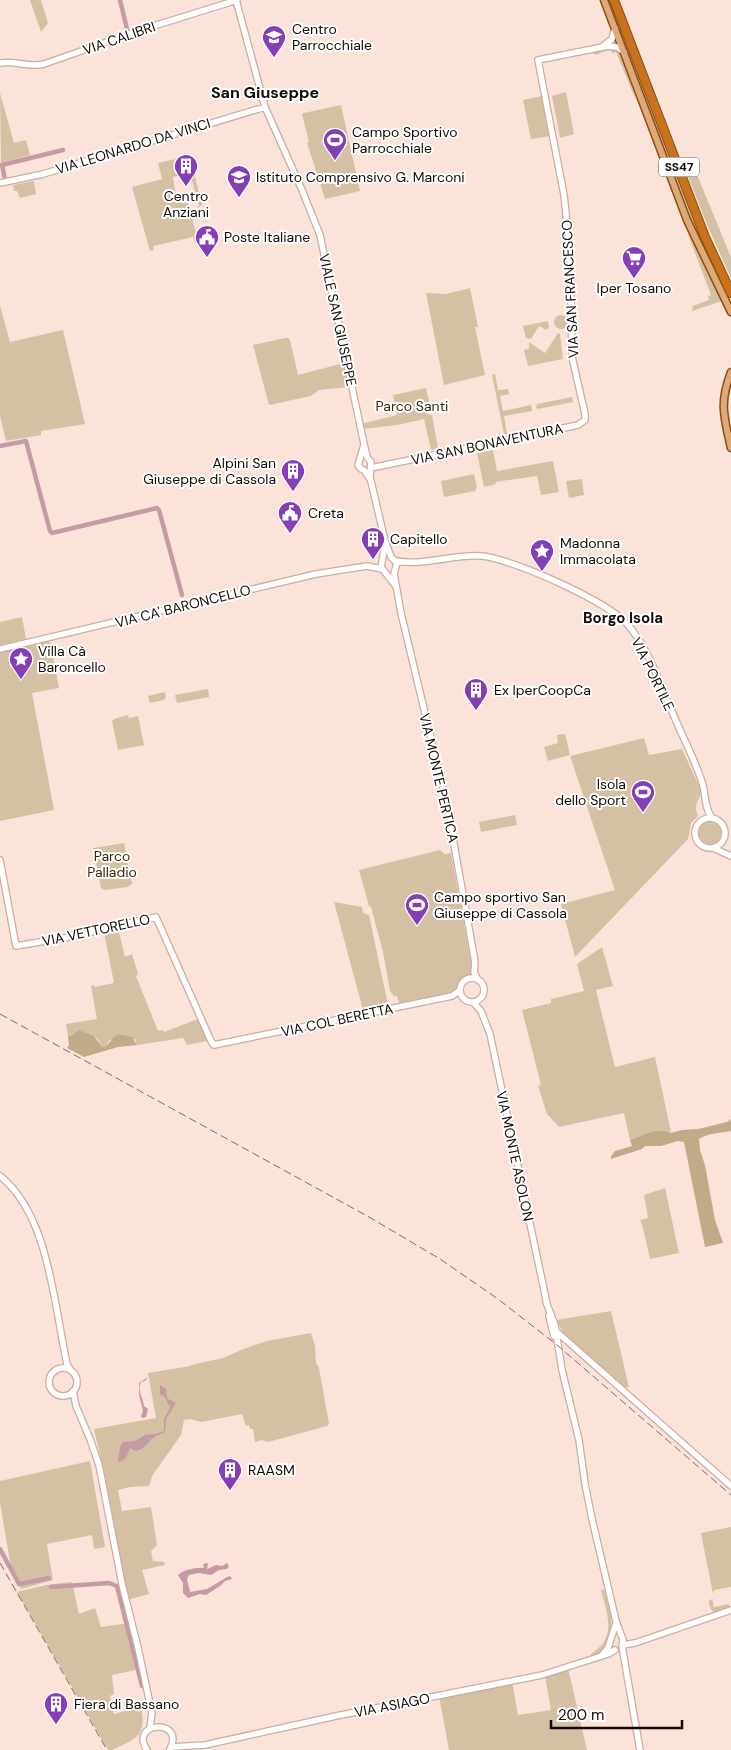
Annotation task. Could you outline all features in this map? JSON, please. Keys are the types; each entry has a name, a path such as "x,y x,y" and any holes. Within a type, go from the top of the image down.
{"highway":[{"name":"SS47","path":"614,0 705,237 731,293"},
{"name":"SS47","path":"619,0 699,211 731,284"}],"main road":[{"name":"VIA CALIBRI","path":"0,63 9,62 30,66 44,64 144,29 236,0"},
{"name":"VIALE SAN GIUSEPPE","path":"236,0 265,106 320,235 368,469 385,541 394,559"},
{"path":"604,0 686,220 731,312"},
{"path":"610,44 615,28"},
{"path":"610,44 620,40"},
{"path":"610,44 624,52"},
{"name":"VIA SAN FRANCESCO","path":"578,425 586,418 572,356 571,268 568,229 559,168 538,60 610,44"},
{"name":"VIA LEONARDO DA VINCI","path":"0,183 43,174 265,106"},
{"path":"731,372 725,388 723,402 731,448"},
{"name":"VIA SAN BONAVENTURA","path":"368,469 578,425"},
{"name":"VIALE SAN GIUSEPPE","path":"366,459 358,461 358,467 368,469"},
{"name":"VIA SAN BONAVENTURA","path":"366,459 380,462 396,462"},
{"name":"VIALE SAN GIUSEPPE","path":"384,571 382,560 385,541"},
{"name":"VIA PORTILE","path":"384,571 396,570 410,563 466,556 493,558 518,565 612,611 628,624 638,638 648,658 702,780 706,804 712,818"},
{"name":"VIA CA' BARONCELLO","path":"0,649 287,580 367,566 382,560 394,559"},
{"name":"VIA PORTILE","path":"394,559 410,563"},
{"name":"VIA MONTE PERTICA","path":"394,559 396,586 401,612 447,805 475,962 471,979"},
{"name":"VIA CA' BARONCELLO","path":"367,566 384,571"},
{"name":"VIA MONTE PERTICA","path":"384,571 396,586"},
{"name":"VIA PORTILE","path":"702,820 706,804"},
{"path":"712,818 723,825 725,834 723,841 724,850 729,855 703,846 696,840 696,828 702,820 712,818"},
{"path":"713,848 723,841"},
{"name":"VIA VETTORELLO","path":"0,860 16,946 69,937 156,917 213,1044"},
{"name":"VIA MONTE PERTICA","path":"474,972 478,980"},
{"path":"471,979 478,980 484,990 480,999 473,1002 466,1001 462,997 460,990 462,983 471,979"},
{"name":"VIA COL BERETTA","path":"213,1044 262,1036 452,996 460,990"},
{"path":"452,996 462,997"},
{"name":"VIA MONTE ASOLON","path":"480,999 481,1011 490,1034 546,1302 559,1341"},
{"name":"VIA MONTE ASOLON","path":"473,1002 481,1011"},
{"path":"0,1176 22,1198 36,1229 57,1308 66,1359 75,1376 76,1381 73,1391 76,1406 99,1465 122,1584 152,1713 150,1728 144,1736 144,1749"},
{"path":"552,1321 568,1342 731,1486"},
{"name":"VIA MONTE ASOLON","path":"552,1321 559,1341 567,1393 579,1440 592,1519 620,1645"},
{"path":"559,1341 568,1342"},
{"path":"66,1359 52,1374 49,1384 56,1394 63,1396 76,1406"},
{"path":"58,1369 71,1371"},
{"path":"63,1396 73,1391"},
{"path":"611,1640 611,1647 635,1643 731,1610"},
{"name":"VIA MONTE ASOLON","path":"611,1640 616,1621"},
{"path":"600,1656 607,1650 611,1640 617,1636 624,1659 640,1750"},
{"name":"VIA ASIAGO","path":"170,1749 183,1746 205,1745 329,1717 542,1675 608,1654 620,1645"},
{"path":"152,1713 161,1726 170,1731 173,1740 183,1746"},
{"path":"150,1728 161,1726"},
{"name":"VIA ASIAGO","path":"170,1749 173,1740"}],"green space":[{"path":"30,0 41,0 48,23 41,32"},
{"path":"605,0 611,0 681,187 729,297 726,298 691,223"},
{"path":"612,48 622,54 637,103 616,52 613,53 610,50 595,55 592,51"},
{"path":"566,92 574,134 560,138 552,96"},
{"path":"0,93 14,143 26,140 30,155 1,163"},
{"path":"542,96 550,136 531,139 523,100"},
{"name":"Campo Sportivo Parrocchiale","path":"341,105 360,191 325,199 307,143 309,142 302,114"},
{"path":"189,156 190,160 175,164 177,176 173,177 176,196 180,195 182,203 188,202 190,208 193,208 190,211 197,237 201,236 201,239 194,241 193,237 153,246 154,250 150,251 132,187 162,179 158,163"},
{"path":"697,163 695,170 731,257 731,278 684,166"},
{"path":"192,165 202,205 197,208 199,206 188,166"},
{"path":"34,181 36,194 20,198 17,191 14,191 13,185"},
{"path":"687,232 694,242 722,301 692,311 693,306 709,300 708,296 711,295"},
{"path":"470,288 478,327 475,327 485,375 444,385 426,293 446,294"},
{"path":"0,306 10,342 63,330 85,424 41,431 41,435 6,441 0,416"},
{"path":"558,315 564,315 568,322 564,329 558,329 554,325 554,319"},
{"path":"548,321 549,327 546,330 539,326 531,339 526,338 523,326"},
{"path":"558,333 560,334 563,359 528,366 524,350 529,349 529,342 545,353"},
{"path":"285,338 290,340 298,375 344,363 349,387 319,390 311,396 269,405 253,345"},
{"path":"495,374 498,390 508,389 509,394 500,396 503,411 531,405 532,411 504,416 507,434 504,434 492,375"},
{"name":"Parco Santi","path":"426,388 431,410 427,414 432,415 438,448 431,450 424,419 397,425 362,429 361,424 397,415 393,395"},
{"path":"572,397 573,402 536,408 537,404"},
{"path":"493,450 497,471 553,461 559,492 541,495 537,476 495,482 496,484 484,487 477,453"},
{"path":"474,474 477,487 475,491 444,497 441,481"},
{"path":"582,479 584,495 569,498 566,481"},
{"path":"22,617 26,639 0,645 0,622"},
{"path":"49,641 59,688 32,693 54,810 0,821 0,650"},
{"path":"208,689 209,697 177,703 175,695"},
{"path":"165,692 166,697 164,700 150,703 148,696"},
{"path":"128,715 129,718 138,716 144,745 118,750 112,721"},
{"path":"565,734 570,755 548,761 544,747 558,743 557,735"},
{"name":"Isola dello Sport","path":"644,738 649,755 682,749 701,790 696,805 698,816 691,823 688,839 575,957 561,904 615,890 570,756"},
{"path":"515,815 517,825 481,832 479,822"},
{"path":"706,822 714,822 721,829 721,837 714,844 706,844 699,837 699,829"},
{"name":"Parco Palladio","path":"124,843 131,881 133,883 128,887 104,890 101,888 93,848"},
{"name":"Campo sportivo San Giuseppe di Cassola","path":"440,850 445,854 451,853 473,973 467,978 467,982 460,984 459,991 399,1003 397,996 394,996 390,991 383,952 359,870"},
{"path":"334,902 362,907 363,913 369,915 388,1005 363,1010"},
{"path":"107,931 110,934 119,932 125,957 132,954 138,974 136,976 158,1031 163,1030 164,1032 198,1019 207,1041 187,1045 183,1038 137,1045 135,1039 110,1040 105,1047 102,1047 97,1038 79,1030 68,1036 66,1024 97,1019 91,986 94,985 95,987 114,983 104,932"},
{"path":"602,947 613,986 596,990 615,1067 655,1057 671,1132 656,1131 630,1140 624,1113 559,1127 547,1114 538,1086 541,1085 522,1010 551,1003 551,999 584,991 577,964"},
{"path":"665,1188 679,1253 650,1259 640,1220 648,1218 644,1195"},
{"path":"611,1311 629,1387 623,1388 566,1337 556,1320"},
{"path":"311,1333 329,1424 327,1426 268,1442 262,1440 255,1442 253,1429 250,1429 249,1425 246,1426 242,1414 201,1422 190,1419 184,1420 181,1435 152,1476 149,1486 118,1490 122,1511 151,1507 157,1545 151,1551 153,1561 164,1562 165,1565 142,1570 149,1594 127,1600 119,1564 107,1485 94,1429 156,1418 148,1373 191,1366 223,1358 267,1341"},
{"path":"90,1461 105,1547 94,1549 92,1535 47,1544 53,1580 21,1589 12,1573 0,1503 0,1481"},
{"path":"731,1527 731,1587 714,1590 713,1594 701,1533"},
{"path":"72,1582 79,1614 95,1608 101,1627 129,1623 141,1669 112,1675 114,1694 110,1696 114,1714 141,1707 142,1725 138,1735 112,1750 108,1750 17,1592 46,1585"},
{"path":"604,1589 611,1620 610,1632 602,1651 589,1657 603,1643 608,1631 608,1617 601,1590"},
{"path":"712,1599 714,1607 729,1604 730,1608 714,1612 709,1604 709,1601"},
{"path":"568,1668 587,1750 449,1750 439,1696 512,1681 518,1715 551,1710 545,1676"}],"shaded area":[{"path":"79,1030 94,1036 102,1047 105,1047 118,1035 132,1037 137,1045 118,1047 84,1057 67,1048 69,1045 68,1036"},
{"path":"731,1119 731,1131 710,1134 699,1139 715,1220 723,1243 705,1247 684,1142 678,1141 661,1146 645,1146 642,1149 611,1159 611,1156 615,1151 632,1146 630,1140 650,1132 666,1131 671,1133 698,1129 727,1122"},
{"path":"148,1377 140,1385 144,1406 148,1409 146,1417 142,1418 143,1411 139,1395 139,1383"},
{"path":"160,1385 166,1389 167,1398 176,1403 166,1419 165,1432 154,1437 139,1450 136,1451 130,1448 126,1458 118,1463 120,1447 123,1442 135,1441 145,1435 164,1431 164,1419 170,1408 165,1397 160,1394"},
{"path":"208,1563 207,1569 227,1563 229,1566 227,1569 219,1570 211,1575 199,1573 189,1575 187,1579 190,1592 207,1589 230,1576 232,1579 225,1581 206,1595 200,1594 188,1598 183,1593 183,1583 178,1575 190,1569 204,1568 203,1564"}],"waterway":[{"path":"120,0 127,29"},
{"path":"5,179 2,165 63,150"},
{"path":"0,446 26,441 52,533 157,508 182,595"},
{"path":"0,1549 19,1584 49,1578"},
{"path":"51,1587 109,1583 117,1586 142,1686"}],"railway":[{"path":"0,1014 369,1217 440,1259 498,1299 557,1345 731,1495"},
{"path":"0,1563 107,1750"}],"place":[{"name":"Centro Parrocchiale","path":"274,58"},
{"name":"Campo Sportivo Parrocchiale","path":"335,161"},
{"name":"Centro Anziani","path":"186,187"},
{"name":"Istituto Comprensivo G. Marconi","path":"239,198"},
{"name":"Poste Italiane","path":"207,258"},
{"name":"Iper Tosano","path":"634,279"},
{"name":"Alpini San Giuseppe di Cassola","path":"293,492"},
{"name":"Creta","path":"290,534"},
{"name":"Capitello","path":"373,560"},
{"name":"Madonna Immacolata","path":"542,572"},
{"name":"Villa Cà Baroncello","path":"21,680"},
{"name":"Ex IperCoopCa","path":"476,711"},
{"name":"Isola dello Sport","path":"643,813"},
{"name":"Campo sportivo San Giuseppe di Cassola","path":"417,926"},
{"name":"RAASM","path":"230,1491"},
{"name":"Fiera di Bassano","path":"56,1725"}],"district":[{"name":"San Giuseppe","path":"265,92"},
{"name":"Borgo Isola","path":"623,618"}]}
